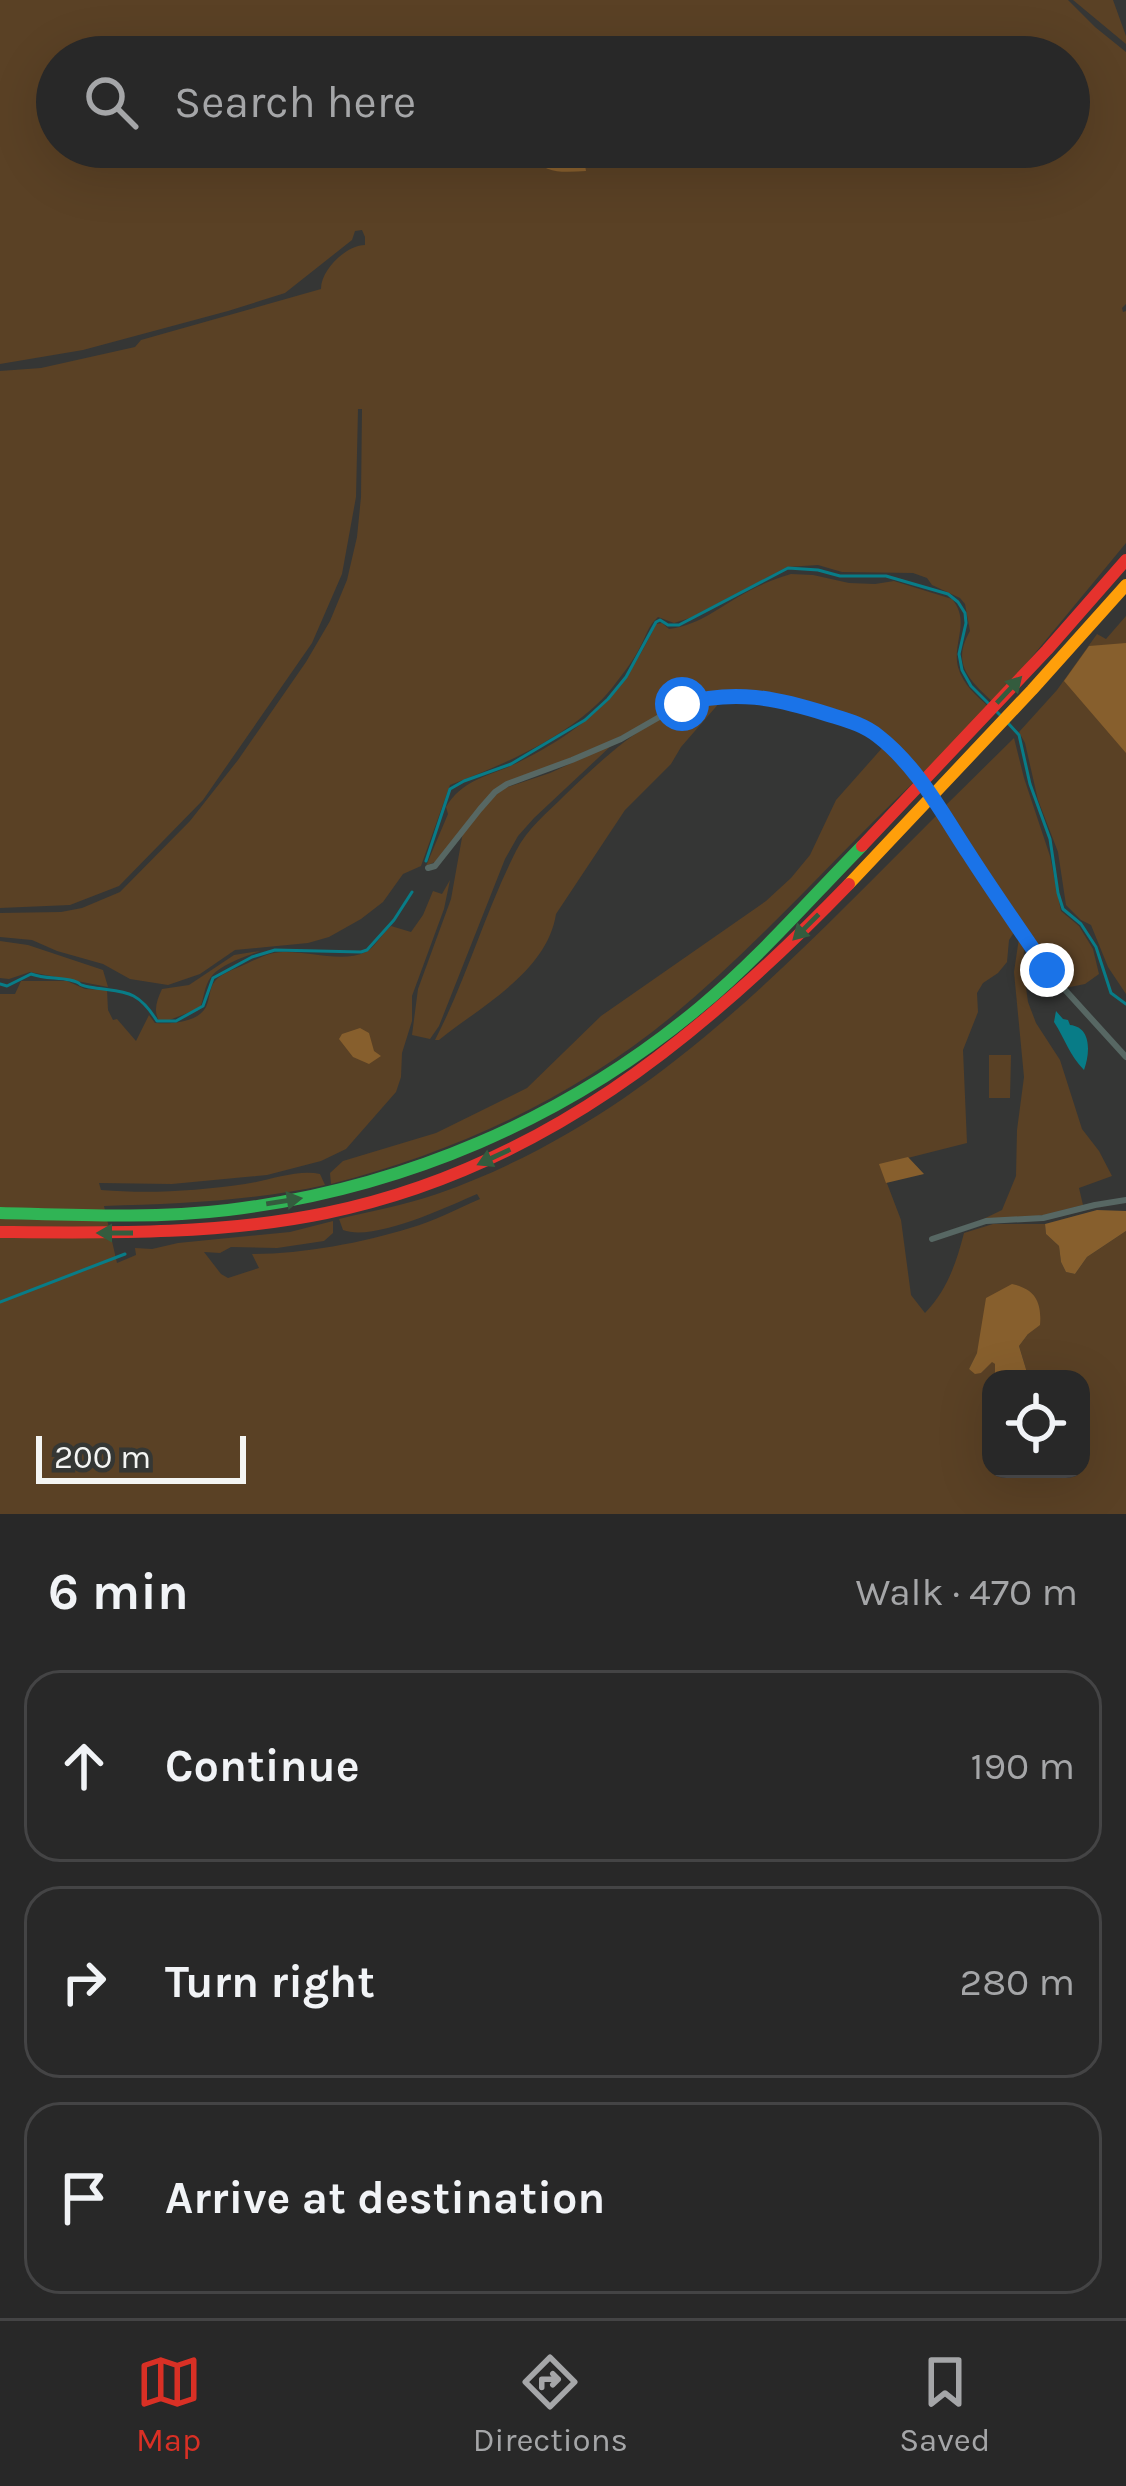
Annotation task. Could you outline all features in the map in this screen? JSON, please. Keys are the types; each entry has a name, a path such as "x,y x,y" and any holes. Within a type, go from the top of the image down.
{"highway":[{"path":"0,1213 226,1210 328,1194 423,1167 561,1105 698,1008 757,953 1126,560"},
{"path":"0,1232 148,1233 302,1219 372,1203 484,1162 565,1123 704,1025 769,966 1086,634 1126,585"}],"street":[{"path":"428,868 435,866 480,809 507,784 621,739 682,704 737,695 793,703 862,724 886,742 939,806 1047,970 1126,1057"},
{"path":"932,1239 986,1221 1043,1218 1126,1200"}],"shaded area":[{"path":"0,0 1068,0 1126,52 1126,304 1122,308 1126,311 1126,543 994,703 970,679 963,662 970,631 960,598 913,573 787,567 690,618 674,623 658,617 612,688 578,720 515,757 450,785 421,866 403,874 383,902 361,919 308,943 235,950 200,974 168,985 130,979 103,964 32,940 0,937 0,913 61,912 120,892 190,821 238,760 306,662 347,580 361,497 362,409 358,409 356,497 342,574 312,643 203,800 119,886 70,905 0,908 0,371 41,368 135,347 141,340 321,289 330,266 351,249 365,245 365,237 362,230 355,231 352,240 285,293 83,350 0,364"},
{"path":"1073,0 1113,0 1126,44"},
{"path":"548,168 586,171 556,171"},
{"path":"791,574 849,583 894,581 952,599 961,624 958,667 967,685 989,707 920,777 862,718 788,699 716,693 695,697 615,739 494,790 437,861 426,866 453,798 468,784 542,750 583,722 616,690 656,624 669,629 688,625"},
{"path":"1126,616 1126,994 1108,967 1091,925 1066,905 1058,852 1019,732 1097,634 1106,639"},
{"path":"1126,643 1126,753 1064,681 1089,646"},
{"path":"721,701 671,764 625,810 556,914 550,935 526,970 435,1040 505,874 532,828 635,734 676,712"},
{"path":"1014,738 1050,856 1061,911 1079,926 1093,949 1099,974 1085,984 1065,988 992,887 943,808"},
{"path":"613,744 518,836 439,1026 430,1039 412,1035 418,989 451,899 463,832 505,788"},
{"path":"883,747 914,782 671,1017 593,1073 510,1119 422,1156 331,1184 330,1173 343,1161 436,1133 527,1088 601,1016 766,901 810,855 836,800"},
{"path":"938,814 1015,931 1007,962 977,993 978,1012 963,1050 967,1143 880,1165 901,1220 911,1295 925,1313 950,1276 964,1233 993,1224 1045,1224 1046,1234 1059,1246 1066,1272 1075,1274 1087,1257 1126,1231 1126,1514 0,1514 0,994 15,994 21,981 67,981 85,989 107,990 113,1020 136,1041 149,1015 155,1023 196,1016 206,1007 218,978 265,956 283,952 357,955 369,950 391,926 411,932 433,891 442,894 450,880 412,996 412,1021 396,1092 346,1149 267,1175 172,1184 99,1183 101,1190 173,1191 320,1174 325,1185 270,1195 104,1206 117,1263 136,1255 135,1248 290,1232 333,1221 333,1233 324,1241 204,1252 228,1278 259,1268 252,1254 311,1250 372,1238 428,1222 480,1199 477,1194 372,1231 343,1230 339,1219 437,1194 513,1163 582,1125 647,1082 767,982"},
{"path":"1019,938 1028,1002 1036,1023 1060,1060 1082,1129 1112,1176 1079,1188 1083,1205 971,1225 1002,1210 1016,1176 1024,1077 1014,972"},
{"path":"0,941 28,945 103,970 108,987 30,972 0,978"},
{"path":"260,951 215,972 200,1008 159,1021 156,1009 162,989 189,985 234,955"},
{"path":"360,1028 369,1033 374,1051 381,1056 369,1064 353,1057 339,1039"},
{"path":"989,1055 1011,1055 1010,1098 989,1098"},
{"path":"908,1157 924,1174 886,1183 879,1164"},
{"path":"1097,1210 1126,1211 1126,1231 1087,1257 1075,1274 1066,1272 1059,1246 1046,1234 1045,1224"},
{"path":"1012,1284 1035,1298 1040,1325 1019,1346 1026,1370 995,1370 992,1362 981,1373 969,1369 977,1353 986,1298"}],"water":[{"path":"1056,1011 1086,1036 1084,1070 1054,1022"}],"waterway":[{"path":"426,861 450,789 511,764 585,720 626,677 656,622 679,625 788,568 840,576 886,576 948,594 965,613 959,654 962,670 1000,715"},
{"path":"1007,722 1019,735 1050,839 1063,909 1081,924 1096,947 1111,993 1126,1004"},
{"path":"0,984 7,986 31,974 70,980 128,994 142,1002 157,1021 176,1021 203,1006 213,978 252,957 275,950 367,950 412,892"},
{"path":"0,1302 125,1254"}],"traffic: fast":[{"path":"0,1213 143,1215 228,1210 356,1185 479,1143 594,1083 700,1007 862,846"}],"traffic: slow":[{"path":"849,884 1126,585"}],"traffic: jam":[{"path":"862,846 1126,560"},
{"path":"0,1232 164,1231 286,1220 404,1193 477,1165 546,1130 675,1044 735,994 849,884"}],"route":[{"path":"682,704 719,695 758,697 793,703 874,732 939,806 1047,970"}]}
